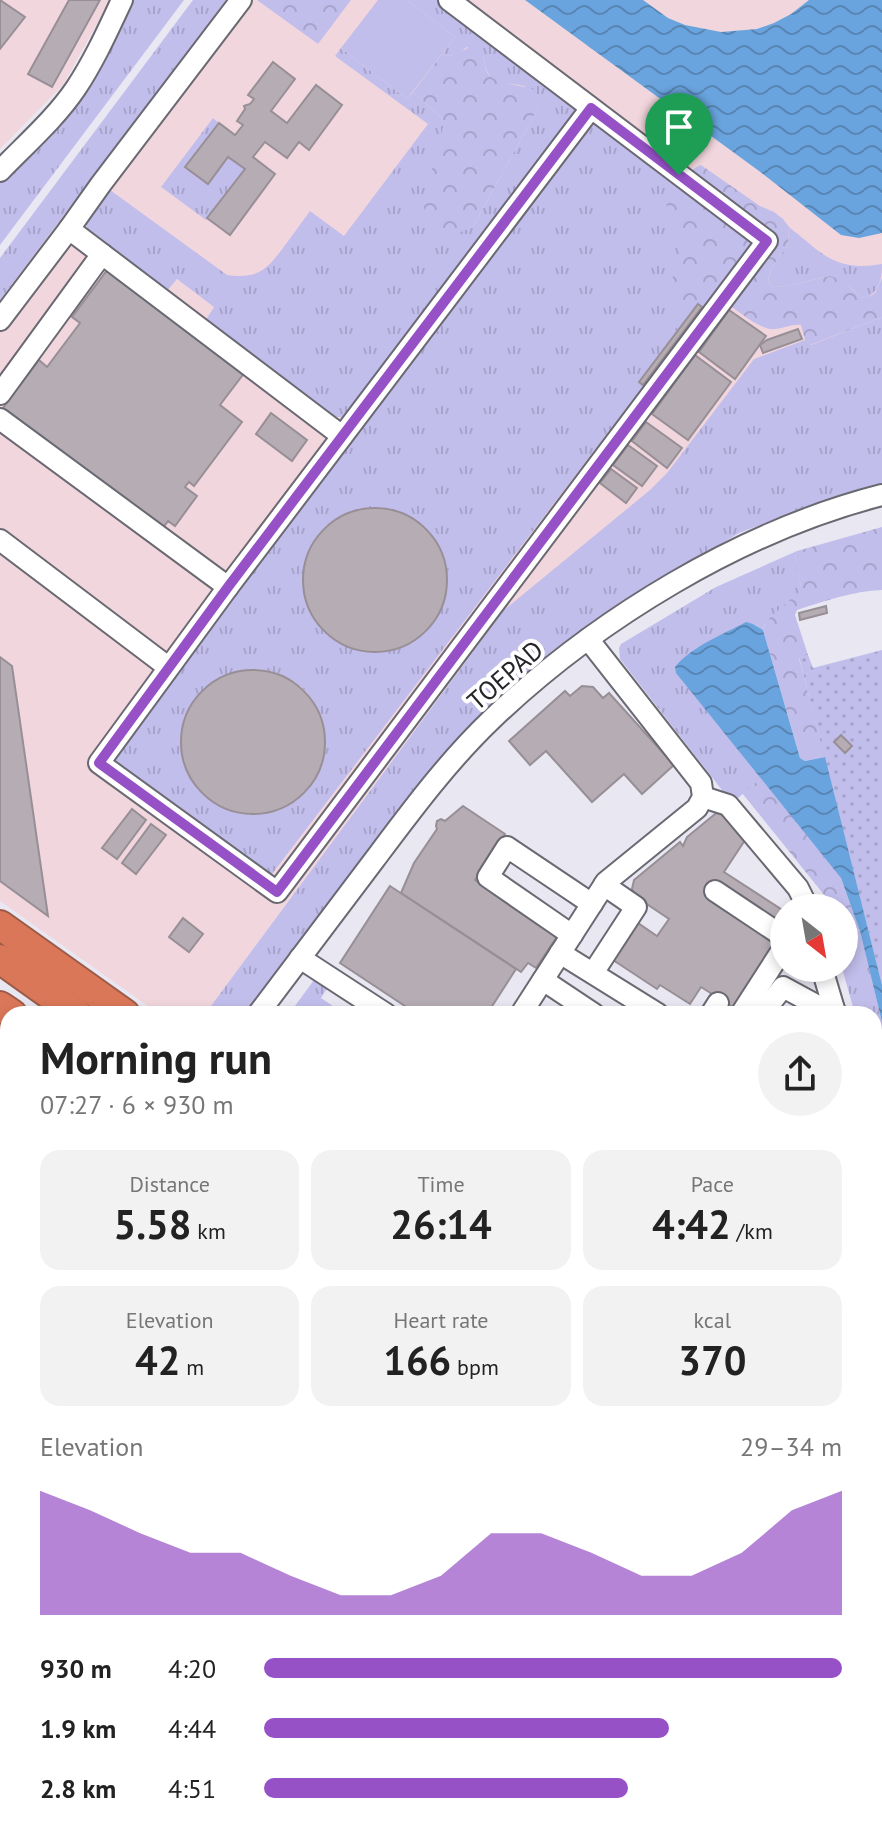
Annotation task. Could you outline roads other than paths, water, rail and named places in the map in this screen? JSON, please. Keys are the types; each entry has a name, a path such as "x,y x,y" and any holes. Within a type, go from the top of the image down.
{"highway":[{"path":"0,925 114,1006"},
{"path":"0,959 66,1006"}],"street":[{"path":"0,171 56,113 76,87 122,0"},
{"path":"0,320 241,0"},
{"path":"449,0 767,241 277,892 99,763 228,587 591,108"},
{"path":"69,229 342,436"},
{"path":"0,394 102,254"},
{"path":"0,419 228,587"},
{"name":"TOEPAD","path":"264,1006 429,788 491,720 547,671 649,597 754,540 851,503 882,495"},
{"path":"0,540 168,667"},
{"path":"526,1006 604,885 697,808 703,797 701,783 588,639"},
{"path":"703,797 728,805 801,894"},
{"path":"572,935 488,877 494,867 507,847 592,904"},
{"path":"593,973 636,907 604,885"},
{"path":"715,891 770,928"},
{"path":"560,953 645,1006"},
{"path":"300,958 374,1006"},
{"path":"746,1006 770,969"},
{"path":"543,980 582,1006"},
{"path":"756,1006 773,982"},
{"path":"826,982 833,1006"},
{"path":"768,1006 783,987 818,1006"}],"water":[{"path":"525,0 643,0 668,18 685,25 721,32 757,29 774,23 809,0 882,0 882,233 859,238 841,235 759,171"},
{"path":"746,622 763,630 800,758 805,761 825,757 882,985 882,1006 878,1006 858,925 858,894 847,894 841,878 676,673 675,667 690,653"}]}
